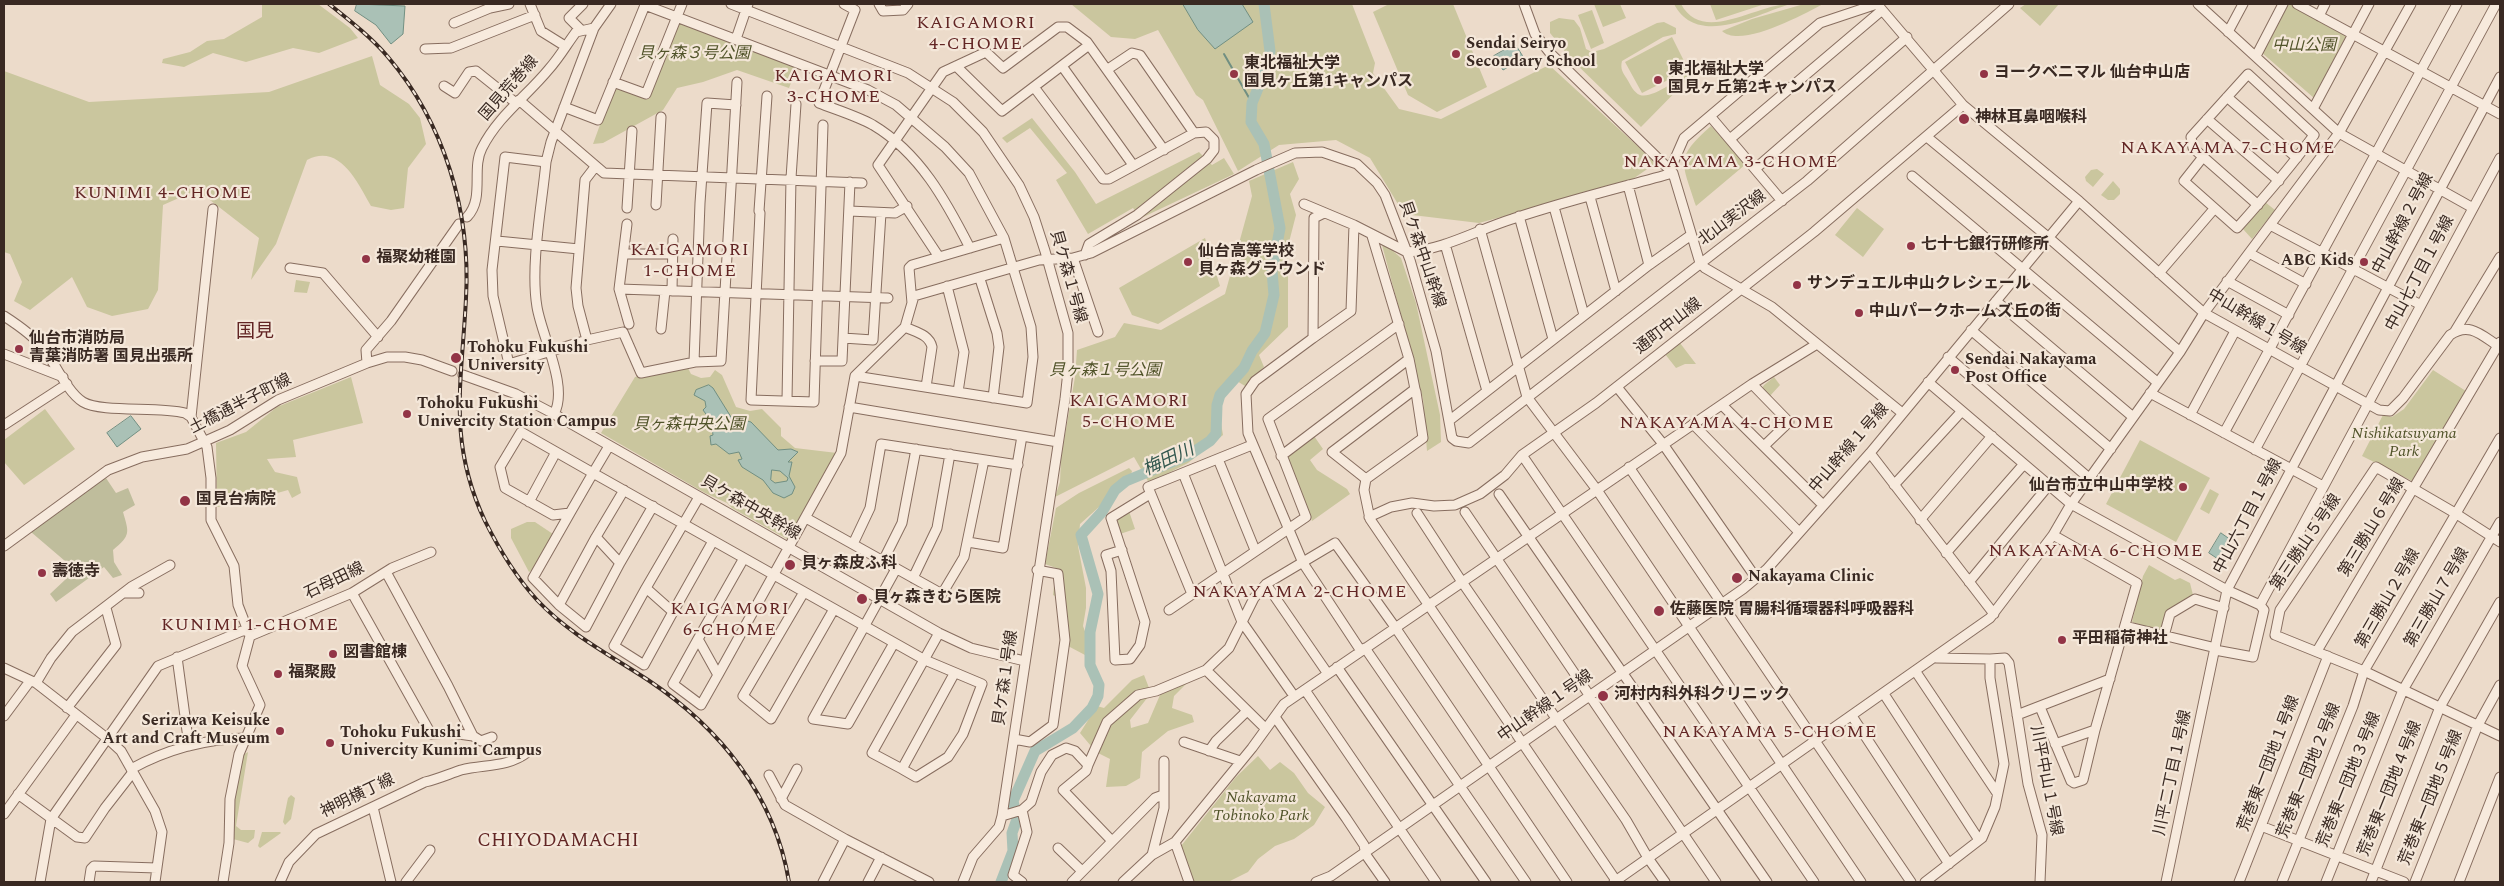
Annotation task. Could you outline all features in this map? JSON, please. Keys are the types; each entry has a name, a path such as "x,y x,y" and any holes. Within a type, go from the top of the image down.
{"street":[{"path":"454,23 490,8 509,4"},
{"path":"527,4 531,4 541,31 565,46"},
{"path":"583,4 570,18 580,29 594,28"},
{"path":"554,414 560,397 536,304 538,245 546,162 554,132 594,28 611,4"},
{"path":"613,82 646,94 682,4"},
{"name":"貝ケ森１号線","path":"731,4 747,7 908,73 953,102 995,148 1028,204 1048,260 1068,333 1068,371 1037,570 1014,739 1006,814"},
{"path":"844,4 855,10 819,103 871,124 912,156 931,179 949,206 970,248"},
{"path":"879,4 883,11 903,10 908,4"},
{"path":"1524,4 1535,34 1550,53 1671,172 1700,263 1772,307 1901,412"},
{"name":"北山実沢線","path":"1463,442 1469,443 1782,201 2009,4"},
{"path":"2228,32 2243,4"},
{"path":"2256,56 2283,4"},
{"path":"2296,4 2500,114"},
{"path":"2319,16 2326,4"},
{"path":"2313,109 2369,4"},
{"path":"1372,236 1409,359 1423,438 1366,479 1364,490 1369,517 1616,882 1936,658 1994,614 2053,535 2110,449 2180,352 2204,313 2339,133 2411,4"},
{"path":"2224,434 2377,154 2456,4"},
{"path":"2255,450 2496,4 2500,7"},
{"path":"564,107 598,120 645,5 874,93 896,105 945,147 969,173 1004,238 1031,328 1031,375 1027,403 855,376"},
{"path":"2202,5 2228,32 2339,133 2473,208"},
{"path":"1671,172 1684,138 1820,23 1878,6"},
{"path":"1878,6 1907,37 1963,105 2079,201"},
{"path":"1730,139 1878,6"},
{"path":"736,39 747,7"},
{"path":"425,49 451,48 535,15"},
{"path":"939,258 878,164 943,72 986,52 1003,68 1058,27 1067,27 1089,45 1164,150"},
{"name":"国見荒巻線","path":"466,217 475,203 478,185 477,164 482,149 498,122 549,69 580,29"},
{"path":"1755,169 1907,37"},
{"path":"956,66 1002,111 1089,45"},
{"path":"1108,70 1132,53 1140,55 1194,133"},
{"path":"1062,66 1134,165"},
{"path":"444,86 455,93 469,72 476,71 518,102 604,174 862,183"},
{"path":"2203,157 2184,180 2236,228 2258,205 2279,181 2314,135 2248,74 2191,137 2193,148 2258,205"},
{"name":"中山幹線２号線","path":"2336,386 2500,77"},
{"path":"2272,95 2284,81"},
{"path":"546,162 505,157 497,241 492,270 493,296 509,364 588,340 623,332 641,373 694,362 721,361 737,82"},
{"path":"744,558 673,684 702,705 841,453 855,376 904,327 914,296 1048,260 1085,255 1089,244 1138,215 1212,155 1215,144 1211,136 1206,132 1194,133 1109,179 1103,179 1034,87"},
{"path":"766,96 751,400 814,402 823,125"},
{"path":"2227,97 2297,158"},
{"path":"694,362 696,292 707,103 736,104"},
{"path":"787,400 796,104"},
{"name":"通町中山線","path":"1369,517 1391,508 1412,503 1434,506 1455,505 1480,494 1505,475 1522,455 1617,387 1859,196 1963,105"},
{"path":"1710,116 1782,201"},
{"path":"656,205 661,117"},
{"path":"2207,119 2279,181"},
{"path":"628,208 632,131"},
{"path":"1927,137 2049,238 2180,352"},
{"name":"貝ケ森中山幹線","path":"1085,255 1256,170 1295,153 1334,154 1357,164 1377,183 1385,195 1407,252 1436,351 1453,440 1463,442"},
{"name":"中山七丁目１号線","path":"2216,649 2253,657 2264,610 2261,606 2322,486 2370,404 2500,158"},
{"path":"588,340 578,306 576,288 585,180 595,167"},
{"path":"1304,204 1354,225 1372,236 1407,252 1430,249 1519,216 1671,172"},
{"path":"1912,176 2157,382"},
{"path":"815,361 842,361 850,182"},
{"path":"1628,185 1649,265"},
{"path":"1590,197 1616,291"},
{"name":"中山幹線１号線","path":"1316,882 1333,879 1365,852 1688,627 1766,570 1870,453 1901,412 2079,201 2204,313 2379,410 2390,411 2403,398 2455,332"},
{"path":"849,212 895,213 907,206"},
{"path":"1554,207 1584,315"},
{"path":"213,209 191,417 207,447 212,478 210,520 234,566 238,605 249,634 242,666 260,706 239,754 230,799 229,843 223,882"},
{"path":"2159,273 2214,209"},
{"path":"1313,338 1314,218 1324,212"},
{"path":"843,338 872,340 881,213"},
{"path":"1519,216 1553,339"},
{"path":"367,363 366,350 378,337 459,224"},
{"path":"627,224 625,254 619,288 630,324"},
{"path":"2270,224 2421,305"},
{"path":"1354,225 1352,311 1269,369 1255,381 1246,394 1248,433 1287,530 1303,563 1526,882"},
{"path":"1480,229 1527,397 1597,490 1861,882"},
{"path":"1450,420 1649,265 1691,235"},
{"path":"912,304 909,268 1004,238"},
{"path":"661,329 669,291 673,239"},
{"path":"497,241 578,249"},
{"path":"1445,244 1486,391"},
{"path":"2249,253 2306,284"},
{"path":"625,254 673,254"},
{"path":"2455,332 2500,256"},
{"path":"1073,258 1098,332"},
{"path":"290,268 323,273 378,337"},
{"path":"980,279 1000,347 993,398"},
{"path":"2227,281 2289,315"},
{"path":"947,286 964,352 958,392"},
{"path":"619,288 846,298 888,298"},
{"path":"1996,301 2133,417"},
{"path":"4,316 22,328 43,347 65,380 83,402 178,411 191,417"},
{"path":"1169,610 1306,517 1268,419 1399,324"},
{"path":"904,327 926,336 932,347 926,387"},
{"path":"2455,332 2461,328 2469,328 2500,345"},
{"path":"1971,330 2110,449"},
{"path":"2190,415 2235,331"},
{"path":"1123,882 1152,855 1175,842 1284,704 1294,696 1752,384 1817,344"},
{"name":"第三勝山６号線","path":"2317,651 2500,345"},
{"path":"4,356 65,380"},
{"name":"土橋通半子町線","path":"4,546 108,470 142,457 187,449 230,430 283,397 367,363 387,357 404,357 422,360 452,370"},
{"path":"1948,357 2090,479"},
{"path":"1281,456 1409,359"},
{"name":"貝ケ森中央幹線","path":"463,375 516,394 554,414 940,633 971,648 1025,661"},
{"path":"4,426 65,380"},
{"path":"1928,382 2072,504 2227,590 2280,614"},
{"path":"1752,384 1789,422 1764,446"},
{"name":"中山六丁目１号線","path":"2211,670 2227,590 2336,386"},
{"path":"1617,387 1663,444 1756,578"},
{"path":"1366,479 1332,452 1415,389"},
{"path":"2150,393 2322,486"},
{"path":"1722,405 1823,504"},
{"path":"849,407 1058,442"},
{"path":"1894,485 1962,411"},
{"path":"1693,424 1799,532"},
{"path":"570,513 552,515 505,488 500,466 521,432 925,660 954,674 982,684 963,734 948,757 916,777 872,753 925,660 940,633"},
{"path":"968,542 1003,548 1022,436"},
{"path":"1920,520 1992,436"},
{"name":"第三勝山２号線","path":"2500,438 2364,671 2500,736"},
{"path":"853,544 870,508 881,444 1018,465"},
{"path":"1192,594 1148,487 1252,445"},
{"path":"608,446 533,578 559,605 586,627 653,506"},
{"path":"883,561 902,523 916,449"},
{"path":"530,502 556,452"},
{"path":"1870,453 1994,614"},
{"path":"913,578 937,528 950,454"},
{"path":"1522,455 1814,882"},
{"path":"1218,459 1255,550"},
{"path":"806,518 942,594 964,557 984,460"},
{"path":"1946,553 2024,464"},
{"path":"1629,467 1817,740 1911,882"},
{"name":"第三勝山５号線","path":"2364,671 2275,635 2280,614 2376,467 2414,488 2500,542"},
{"path":"1183,473 1242,622 1294,696"},
{"path":"1969,582 2049,485"},
{"path":"559,605 624,490"},
{"path":"1122,550 1106,554 1111,571 1115,660 1124,661 1130,659 1140,645 1145,622 1122,550 1111,518 1150,494"},
{"path":"1499,494 1767,882"},
{"path":"699,497 614,646 644,665 713,540"},
{"path":"1465,512 1716,882"},
{"path":"1417,513 1555,719 1626,820 1648,858 1665,882"},
{"name":"第三勝山７号線","path":"2403,690 2500,522"},
{"path":"2040,707 2070,781 2074,783 2083,780 2095,730 2138,583 2053,535"},
{"path":"596,537 620,563"},
{"path":"1112,841 1063,790 1086,771 1107,722 1138,695 1156,690 1206,670 1229,648 1254,598 1266,584 1335,543 1395,627 1567,882"},
{"name":"石母田線","path":"51,819 158,666 242,631 249,634 352,593 392,568 431,552"},
{"path":"4,716 72,632 124,593 170,565"},
{"path":"894,643 848,724 813,718 896,569"},
{"path":"1014,739 1030,742 1053,726 1066,640 1058,574 1037,570"},
{"path":"386,572 452,692 473,736"},
{"path":"1266,584 1328,674"},
{"path":"646,588 673,612"},
{"path":"804,592 744,696 771,719 834,609"},
{"path":"124,593 139,593"},
{"path":"352,593 431,734 451,733 473,736 481,741 492,737"},
{"path":"2164,636 2170,614 2195,599 2224,608"},
{"name":"荒巻東一団地４号線","path":"2371,882 2440,707 2500,602"},
{"path":"67,708 116,645 106,608"},
{"path":"2125,626 2216,649"},
{"path":"698,639 718,675"},
{"name":"荒巻東一団地１号線","path":"2239,882 2328,656"},
{"path":"177,657 188,746"},
{"path":"1925,882 1982,838 1994,807 2004,764 1990,678 1990,659 1936,658"},
{"name":"川平中山１号線","path":"1990,659 2005,658 2009,663 2028,784 2042,835 2040,882"},
{"path":"1337,667 1486,882"},
{"path":"4,668 33,682 121,751 155,811 162,832 155,882"},
{"path":"1206,670 1266,729"},
{"name":"川平二丁目１号線","path":"2166,882 2211,670"},
{"name":"荒巻東一団地２号線","path":"2282,882 2353,706 2364,671"},
{"path":"1916,672 1998,793"},
{"path":"902,769 954,674"},
{"path":"2018,715 2110,679"},
{"name":"荒巻東一団地５号線","path":"2415,882 2478,725 2500,685"},
{"path":"1305,690 1398,829 1436,882"},
{"name":"荒巻東一団地３号線","path":"2326,882 2403,690"},
{"path":"1884,694 1979,840"},
{"path":"1209,751 1247,711"},
{"path":"4,814 76,715"},
{"path":"1852,716 1948,864"},
{"path":"1275,717 1346,818 1385,882"},
{"path":"2055,744 2095,730"},
{"path":"18,794 78,837 85,838 132,770 168,751 229,738 246,738"},
{"path":"1184,742 1240,761"},
{"path":"963,882 973,857 999,827 1006,814 1022,810 1031,802 1042,772 1052,755 1066,748 1075,751 1088,765"},
{"name":"神明横丁線","path":"280,882 289,862 310,840 325,830 424,782 439,779 461,770 504,764 518,760 528,752"},
{"path":"1152,855 1164,808 1164,762"},
{"path":"781,799 797,769"},
{"path":"769,775 785,805 845,839 929,882"},
{"path":"2458,882 2500,777"},
{"path":"1072,882 1155,798 1163,795"},
{"path":"373,807 391,882"},
{"path":"1022,810 1027,832 1012,875 1022,882"},
{"path":"40,882 51,819"},
{"path":"2261,826 2404,882"},
{"path":"823,882 845,839"},
{"path":"1175,842 1189,882"},
{"path":"1058,848 1082,871"},
{"path":"406,882 430,850"},
{"path":"868,882 881,857"},
{"path":"89,882 91,868 94,866 157,868"}],"green space":[{"path":"262,4 318,4 350,28 358,38 319,53 293,48 246,62 213,53 184,67 162,63 163,59 190,52 207,41 224,39 262,17"},
{"path":"1071,4 1352,4 1375,63 1373,73 1399,109 1441,119 1549,65 1656,163 1627,183 1479,223 1404,214 1370,158 1336,140 1279,145 1238,171 1203,100 1196,95 1158,30 1135,39 1111,37"},
{"path":"1389,4 1453,4 1487,87 1437,112 1408,95 1373,12"},
{"path":"1594,4 1620,4 1626,18 1603,27"},
{"path":"1674,4 1681,4 1691,16 1703,21 1716,22 1790,4 1728,25 1712,26 1697,24 1684,17"},
{"path":"1710,4 1765,4 1716,20"},
{"path":"1804,4 1823,4 1788,22 1757,33 1743,36 1731,35 1722,31 1752,19"},
{"path":"2026,4 2059,4 2040,26 2020,8"},
{"name":"中山公園","path":"2286,4 2292,4 2347,35 2314,98 2261,52"},
{"path":"1592,10 1604,43 1591,49 1578,15"},
{"path":"1559,18 1574,20 1580,28 1586,49 1592,52 1604,49 1657,23 1664,22 1676,28 1676,34 1663,37 1622,61 1623,73 1634,90 1640,95 1658,91 1688,70 1642,93 1625,62 1672,37 1688,69 1697,62 1697,70 1641,127 1572,60 1550,33 1550,22"},
{"name":"貝ヶ森３号公園","path":"683,22 797,67 789,88 737,70 703,82 677,88 663,110 603,143 593,144 613,89 617,87 649,99 678,24"},
{"path":"372,56 380,85 409,104 420,118 426,144 408,168 404,208 391,210 371,206 360,186 346,167 338,160 329,156 318,156 307,160 276,244 251,280 259,238 197,190 163,205 158,290 148,309 112,316 87,307 72,277 30,310 14,301 22,282 10,254 4,252 4,71 89,102 269,92"},
{"path":"1032,118 1075,172 1096,204 1199,152 1212,165 1224,158 1234,174 1141,218 1133,208 1088,234 1056,180 1067,173 1030,128 1007,143 1002,138"},
{"path":"1711,126 1746,164 1696,206 1687,179 1684,162 1691,146"},
{"name":"貝ヶ森１号公園","path":"1293,162 1299,179 1290,194 1296,215 1288,246 1288,327 1259,355 1264,367 1245,386 1232,378 1216,394 1223,435 1188,463 1149,483 1134,457 1055,497 1060,482 1061,458 1075,377 1077,350 1115,337 1124,323 1161,330 1225,294 1252,196 1249,181"},
{"path":"2097,169 2104,174 2093,187 2086,181 2085,177 2091,170"},
{"path":"2113,181 2120,189 2120,194 2114,200 2108,200 2101,195"},
{"path":"2265,202 2275,210 2252,239 2243,229"},
{"path":"1857,208 1884,229 1863,257 1835,235"},
{"name":"仙台高等学校 貝ヶ森グラウンド","path":"1205,238 1220,286 1158,324 1132,315 1119,288"},
{"path":"1384,243 1401,258 1416,303 1440,415 1441,442 1427,451 1423,399 1382,245"},
{"path":"296,280 310,282 307,293 294,292"},
{"path":"1680,343 1696,364 1685,364 1676,368 1665,354"},
{"name":"貝ヶ森中央公園","path":"687,366 691,374 701,378 710,377 715,370 722,375 736,407 750,411 762,409 781,428 781,436 795,448 837,453 790,538 787,539 732,508 727,503 705,493 601,433 635,377"},
{"name":"Nishikatsuyama Park","path":"2433,370 2469,393 2414,482 2362,456 2383,415 2392,417 2404,409"},
{"path":"351,377 363,423 293,440 296,457 267,459 275,472 297,477 301,493 292,498 288,490 235,505 217,507 216,443 246,432 277,407"},
{"path":"1774,377 1780,385 1769,397 1761,390"},
{"path":"45,409 75,449 24,485 4,462 4,440"},
{"path":"1314,436 1323,449 1310,460 1317,470 1347,489 1350,494 1312,521 1287,459 1288,454"},
{"path":"2140,440 2210,478 2176,542 2106,504"},
{"path":"1129,468 1132,471 1131,475 1118,483 1099,507 1080,524 1078,546 1086,588 1086,608 1083,626 1087,637 1085,655 1068,646 1057,597 1053,595 1056,568 1045,564 1056,508 1079,493"},
{"path":"2210,489 2219,494 2209,514 2200,509"},
{"path":"1129,511 1135,529 1120,534 1117,519"},
{"path":"527,522 535,522 553,534 533,569 529,572 511,538 511,529"},
{"path":"2149,565 2175,580 2180,578 2190,583 2193,595 2166,611 2162,629 2158,630 2132,622 2143,576"},
{"path":"1144,675 1151,693 1130,720 1131,728 1148,723 1163,688 1187,678 1187,683 1174,696 1172,708 1192,715 1194,722 1168,731 1142,752 1140,778 1126,786 1106,787 1110,759 1096,752 1080,733 1097,706 1104,708 1132,680"},
{"path":"248,752 236,826 241,830 255,830 254,838 248,843 233,839 233,802 243,755"},
{"name":"Nakayama Tobinoko Park","path":"1258,756 1270,770 1280,762 1294,773 1308,793 1325,807 1314,825 1294,839 1275,846 1258,859 1248,872 1228,882 1193,882 1181,846 1236,777"},
{"path":"291,795 295,798 291,819 285,825 283,822 288,798"},
{"path":"262,832 281,833 260,848 258,846"}],"shaded area":[{"path":"357,4 405,6 403,34 391,44 376,25 355,11"},
{"path":"1183,4 1242,4 1253,22 1215,49 1198,30"},
{"path":"1515,44 1524,58 1503,70 1494,56"},
{"path":"709,385 713,388 731,417 751,422 778,450 791,449 798,452 788,462 792,462 789,476 795,487 792,494 784,498 773,493 763,480 742,467 738,460 742,459 739,452 729,454 716,444 711,445 710,436 713,435 711,421 703,410 706,407 705,401 694,395 696,390","holes":["772,470 780,471 788,478 787,481 775,483 771,480"]},
{"path":"131,416 141,429 117,447 107,433"},
{"path":"106,478 116,493 128,488 135,505 123,512 127,529 126,537 113,550 114,562 122,575 113,578 104,567 56,602 50,594 67,578 65,575 72,567 31,532 92,485"},
{"path":"2221,533 2231,540 2218,559 2209,553"}],"waterway":[{"name":"梅田川","path":"1001,882 1013,851 1012,833 1017,819 1013,801 1035,751 1073,728 1092,708 1098,696 1099,685 1090,665 1090,632 1098,594 1081,535 1102,512 1115,490 1126,481 1189,455 1210,441 1216,434 1217,405 1220,395 1244,368 1252,351 1265,333 1274,295 1272,271 1280,228 1264,144 1251,122 1252,103 1268,64 1270,51 1264,4"},
{"path":"1224,54 1252,103"}],"railway":[{"path":"329,4 360,29 388,57 408,83 425,110 439,139 450,170 464,233 466,265 466,298 460,384 461,437 465,464 473,492 490,531 522,582 549,612 576,634 674,699 721,742 757,793 771,821 782,851 789,882"}],"place":[{"name":"Sendai Seiryo Secondary School","path":"1456,54"},
{"name":"東北福祉大学 国見ヶ丘第1キャンパス","path":"1234,74"},
{"name":"ヨークベニマル 仙台中山店","path":"1984,74"},
{"name":"東北福祉大学 国見ヶ丘第2キャンパス","path":"1658,80"},
{"name":"神林耳鼻咽喉科","path":"1964,119"},
{"name":"七十七銀行研修所","path":"1911,246"},
{"name":"福聚幼稚園","path":"366,259"},
{"name":"仙台高等学校 貝ヶ森グラウンド","path":"1188,262"},
{"name":"ABC Kids","path":"2364,262"},
{"name":"サンデュエル中山クレシェール","path":"1797,285"},
{"name":"中山パークホームズ丘の街","path":"1859,313"},
{"name":"仙台市消防局 青葉消防署 国見出張所","path":"19,349"},
{"name":"Tohoku Fukushi University","path":"456,358"},
{"name":"Sendai Nakayama Post Office","path":"1955,370"},
{"name":"Tohoku Fukushi Univercity Station Campus","path":"407,414"},
{"name":"仙台市立中山中学校","path":"2183,487"},
{"name":"国見台病院","path":"185,501"},
{"name":"貝ヶ森皮ふ科","path":"790,565"},
{"name":"壽徳寺","path":"42,573"},
{"name":"Nakayama Clinic","path":"1737,578"},
{"name":"貝ヶ森きむら医院","path":"862,599"},
{"name":"佐藤医院 胃腸科循環器科呼吸器科","path":"1659,611"},
{"name":"平田稲荷神社","path":"2062,640"},
{"name":"図書館棟","path":"333,654"},
{"name":"福聚殿","path":"278,674"},
{"name":"河村内科外科クリニック","path":"1603,696"},
{"name":"Serizawa Keisuke Art and Craft Museum","path":"280,731"},
{"name":"Tohoku Fukushi Univercity Kunimi Campus","path":"330,743"}],"district":[{"name":"KAIGAMORI 4-CHOME","path":"976,34"},
{"name":"KAIGAMORI 3-CHOME","path":"834,87"},
{"name":"NAKAYAMA 7-CHOME","path":"2228,149"},
{"name":"NAKAYAMA 3-CHOME","path":"1731,163"},
{"name":"KUNIMI 4-CHOME","path":"163,194"},
{"name":"KAIGAMORI 1-CHOME","path":"690,261"},
{"name":"国見","path":"255,333"},
{"name":"KAIGAMORI 5-CHOME","path":"1129,412"},
{"name":"NAKAYAMA 4-CHOME","path":"1727,424"},
{"name":"NAKAYAMA 6-CHOME","path":"2096,552"},
{"name":"NAKAYAMA 2-CHOME","path":"1300,593"},
{"name":"KAIGAMORI 6-CHOME","path":"730,620"},
{"name":"KUNIMI 1-CHOME","path":"250,626"},
{"name":"NAKAYAMA 5-CHOME","path":"1770,733"},
{"name":"CHIYODAMACHI","path":"558,842"}]}
